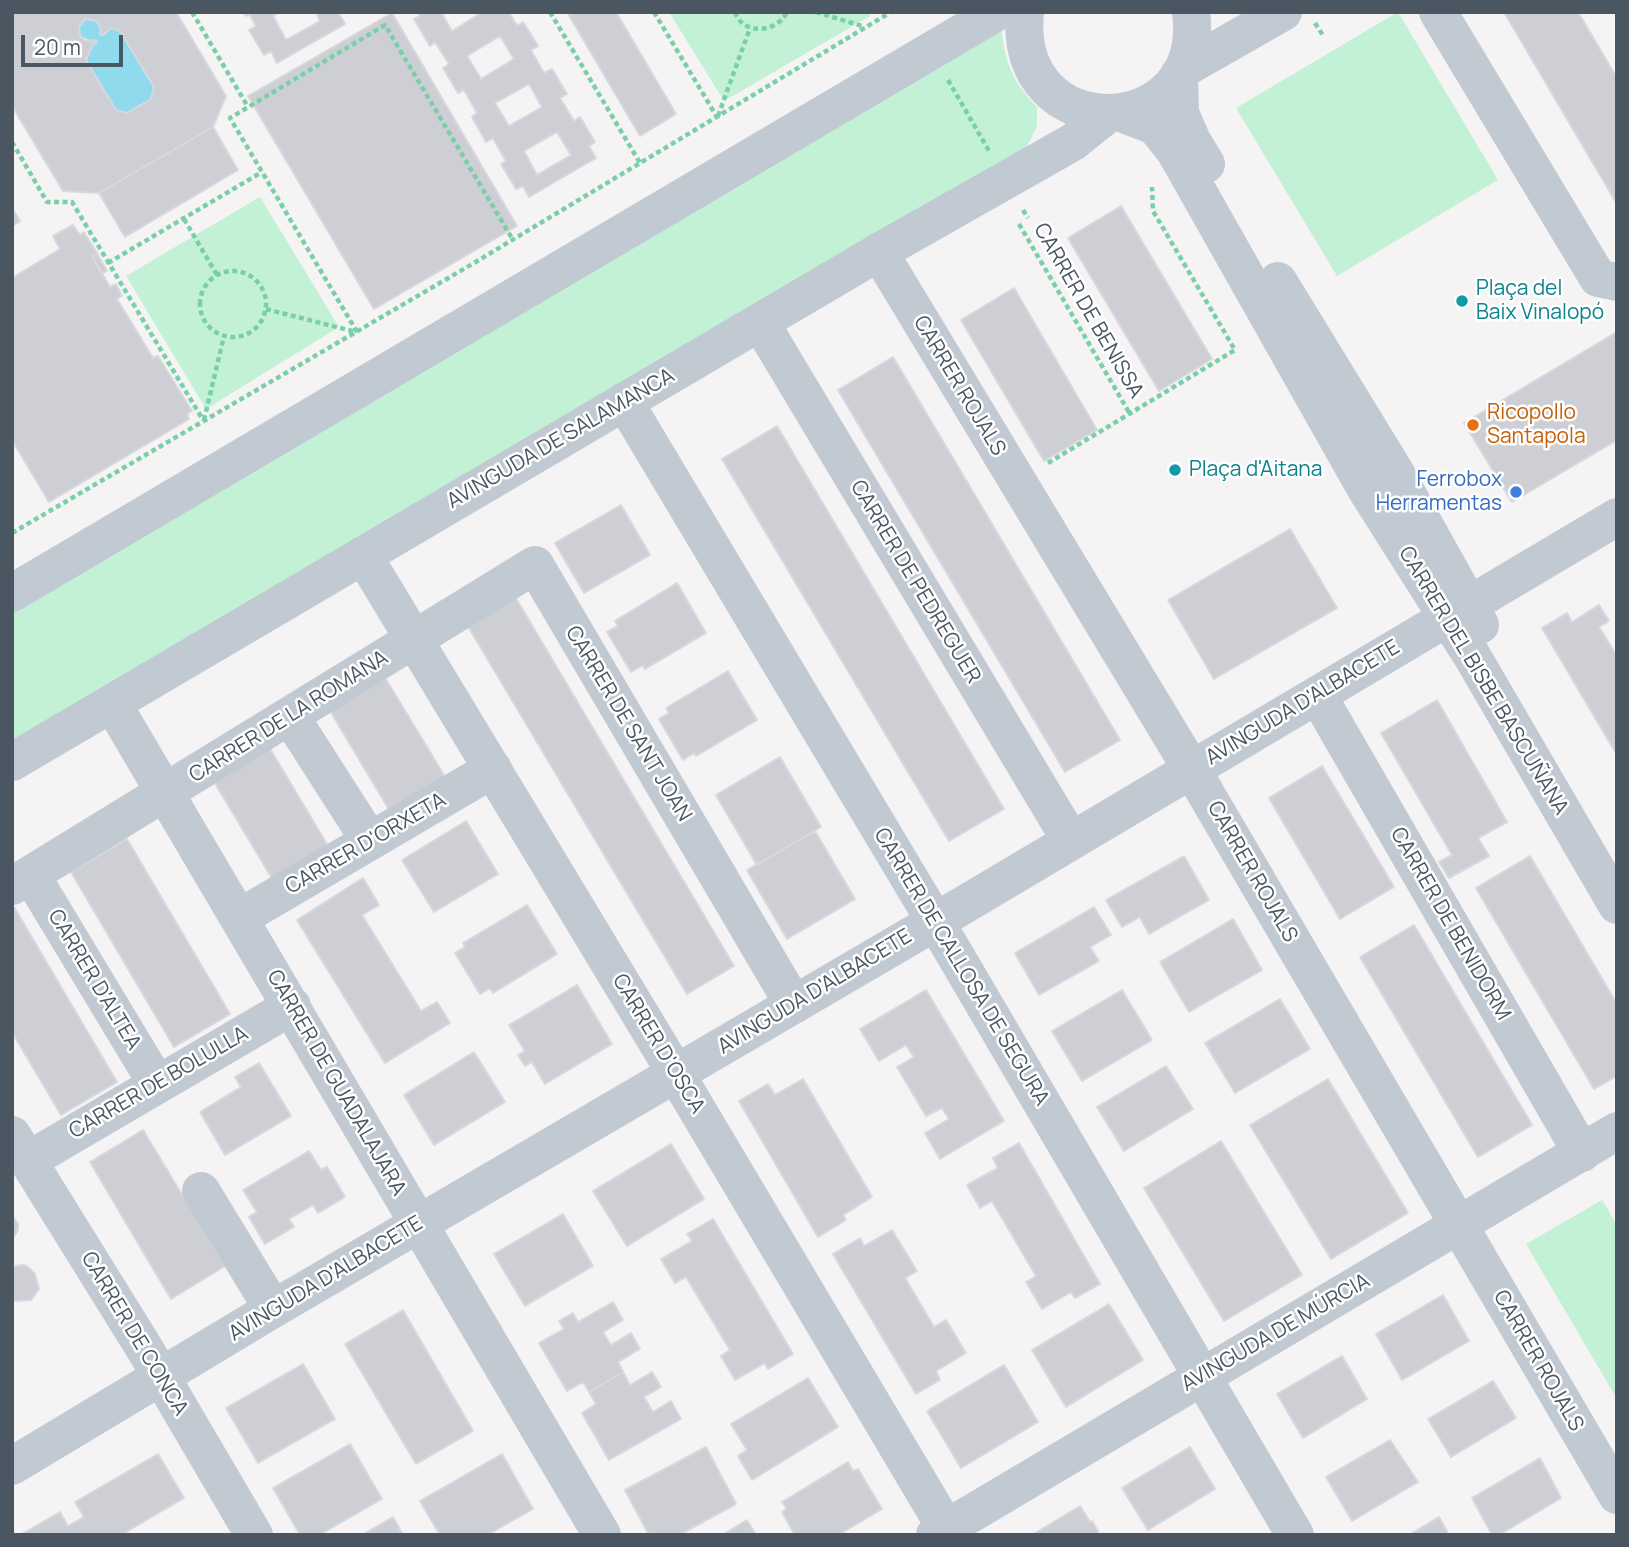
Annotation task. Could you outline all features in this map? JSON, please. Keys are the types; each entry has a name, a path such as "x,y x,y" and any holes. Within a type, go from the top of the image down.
{"street":[{"path":"12,593 997,12"},
{"name":"CARRER DEL BISBE BASCUÑANA","path":"1025,12 1023,32 1026,53 1033,71 1048,89 1064,102 1084,111 1115,114 1155,126 1175,151 1360,477 1512,681 1617,855"},
{"path":"1115,114 1151,103 1169,88 1181,72 1191,49 1191,12"},
{"path":"1181,72 1283,12"},
{"path":"1438,12 1598,278 1617,282"},
{"name":"CARRER DEL BISBE BASCUÑANA","path":"1181,72 1180,113 1192,141 1395,472 1457,610 1472,656 1617,905"},
{"name":"AVINGUDA DE SALAMANCA","path":"12,762 624,401 1073,142 1115,114"},
{"name":"CARRER ROJALS","path":"879,252 1192,770 1617,1495"},
{"name":"CARRER DE PEDREGUER","path":"760,322 1071,841"},
{"name":"CARRER DE CALLOSA DE SEGURA","path":"624,401 935,922 1295,1535"},
{"name":"AVINGUDA D'ALBACETE","path":"12,1466 273,1309 935,922 1617,517"},
{"name":"CARRER D'OSCA","path":"363,555 676,1074 944,1533"},
{"name":"CARRER DE SANT JOAN","path":"415,640 535,565 794,1005"},
{"name":"CARRER DE LA ROMANA","path":"22,881 415,640"},
{"name":"CARRER DE BENIDORM","path":"1318,696 1582,1153"},
{"name":"CARRER DE GUADALAJARA","path":"112,703 602,1535"},
{"path":"290,716 370,841"},
{"name":"CARRER D'ORXETA","path":"239,918 493,769"},
{"name":"CARRER D'ALTEA","path":"22,881 158,1084"},
{"name":"CARRER DE BOLULLA","path":"20,1148 158,1084 292,1006"},
{"name":"AVINGUDA DE MÚRCIA","path":"944,1533 1202,1375 1617,1131"},
{"name":"CARRER DE CONCA","path":"20,1148 161,1377 254,1535"},
{"path":"201,1191 273,1309"}],"path":[{"path":"192,12 248,107"},
{"path":"550,12 640,163"},
{"path":"654,12 717,117"},
{"path":"735,12 737,18 750,28 763,30 776,24 786,12"},
{"path":"816,12 866,27"},
{"path":"12,533 513,240 866,27 880,15 891,12"},
{"path":"357,332 230,118 385,25 513,240"},
{"path":"717,117 750,28"},
{"path":"932,51 1028,219"},
{"path":"12,142 47,202 72,202 203,420"},
{"path":"108,263 262,172"},
{"path":"1037,469 1236,350 1153,211 1151,177"},
{"path":"184,219 217,275"},
{"name":"CARRER DE BENISSA","path":"1019,224 1130,414"},
{"path":"231,271 245,273 257,281 265,295 265,309 261,322 251,332 237,337 224,336 212,330 204,320 200,308 201,295 206,283 217,275 231,271"},
{"path":"265,309 357,332"},
{"path":"203,420 224,336"}],"green space":[{"path":"669,12 868,12 870,16 724,101"},
{"path":"1398,12 1498,180 1337,276 1236,108"},
{"path":"1000,22 1010,68 1021,88 1037,107 1037,126 1025,151 12,747 12,605"},
{"path":"260,197 339,327 206,409 126,276"},
{"path":"1602,1200 1617,1225 1617,1399 1526,1244"}],"water":[{"path":"85,19 96,20 102,35 111,28 120,31 154,87 151,99 127,113 116,110 85,59 89,47 97,42 84,38 78,32"}],"building":[{"path":"12,12 176,12 226,96 213,127 99,193 63,191 12,106","holes":["85,19 97,21 100,34 103,35 111,28 120,31 154,87 151,99 127,113 116,110 86,60 93,44 97,42 86,41 80,36 79,27"]},
{"path":"244,12 280,12 273,16 286,40 320,21 316,12 338,12 345,24 277,63 271,51 264,55 249,30 256,26 249,14 246,16"},
{"path":"418,12 441,12 452,31 483,12 509,12 517,26 523,22 538,46 531,50 544,73 552,69 567,94 560,98 574,121 580,117 595,142 589,146 596,158 529,197 523,186 516,189 501,164 506,161 493,138 486,142 472,117 477,113 464,90 458,93 443,68 449,64 435,42 430,46 414,19 420,16","holes":["500,36 514,59 481,79 467,56","529,84 542,107 509,126 495,103","557,132 571,155 537,175 524,151"]},
{"path":"567,12 616,12 676,114 640,136"},
{"path":"1504,12 1578,12 1617,78 1617,204"},
{"path":"392,13 517,226 374,309 248,96"},
{"path":"213,127 238,170 125,237 99,193"},
{"path":"1121,206 1212,359 1159,391 1068,238"},
{"path":"12,208 20,221 12,226"},
{"path":"73,225 80,235 84,232 97,253 92,256 110,287 116,284 122,296 117,299 153,358 158,356 192,411 187,414 189,419 49,502 12,440 12,278 60,249 53,236"},
{"path":"97,253 107,271 102,274 92,256"},
{"path":"1014,288 1097,430 1044,461 961,320"},
{"path":"1617,332 1617,440 1512,502 1464,423"},
{"path":"893,357 1120,740 1065,772 838,390"},
{"path":"777,426 1004,809 949,841 722,459"},
{"path":"621,505 650,555 584,593 555,543"},
{"path":"1290,529 1337,608 1214,679 1168,600"},
{"path":"677,583 706,633 645,669 643,665 631,672 607,632 618,626 615,621"},
{"path":"514,595 734,966 687,994 466,623"},
{"path":"1599,605 1609,621 1599,627 1617,656 1617,755 1542,628 1567,613 1572,622"},
{"path":"728,671 757,720 696,756 694,753 683,760 659,719 669,713 666,708"},
{"path":"384,676 450,785 394,818 329,709"},
{"path":"1437,700 1507,822 1478,838 1489,856 1449,878 1439,862 1452,855 1381,733"},
{"path":"269,747 334,856 279,890 213,780"},
{"path":"780,757 821,827 757,865 716,795"},
{"path":"1322,766 1394,887 1340,919 1269,798"},
{"path":"466,821 498,874 434,912 402,860"},
{"path":"815,831 855,899 787,939 747,870"},
{"path":"127,839 230,1014 174,1047 71,872"},
{"path":"1184,856 1209,900 1149,934 1140,917 1122,927 1106,900"},
{"path":"1530,856 1617,1004 1617,1076 1594,1089 1476,888"},
{"path":"363,878 379,905 362,915 421,1011 437,1002 450,1023 385,1063 297,920"},
{"path":"527,905 557,954 493,993 490,988 480,994 455,953 465,947 463,943"},
{"path":"14,907 117,1082 61,1115 12,1032"},
{"path":"1094,907 1111,935 1090,947 1099,961 1039,995 1015,953"},
{"path":"1233,919 1262,970 1189,1012 1160,962"},
{"path":"1414,925 1532,1125 1478,1157 1360,957"},
{"path":"577,985 612,1044 545,1084 532,1062 525,1066 518,1055 525,1051 509,1025"},
{"path":"926,990 1004,1121 940,1159 925,1133 949,1119 942,1108 926,1116 897,1067 914,1057 906,1045 879,1061 860,1029"},
{"path":"1122,990 1152,1040 1082,1081 1052,1031"},
{"path":"1280,999 1310,1049 1235,1093 1205,1043"},
{"path":"474,1052 505,1102 434,1145 404,1095"},
{"path":"259,1063 291,1116 225,1155 200,1112 241,1087 235,1077"},
{"path":"1166,1066 1193,1109 1124,1151 1097,1107"},
{"path":"803,1079 872,1197 843,1215 846,1220 818,1237 739,1101 768,1084 775,1095"},
{"path":"1328,1079 1408,1213 1331,1259 1250,1125"},
{"path":"143,1130 225,1266 171,1299 90,1162"},
{"path":"1221,1141 1302,1275 1224,1321 1144,1188"},
{"path":"1019,1143 1100,1284 1075,1298 1071,1292 1042,1309 1026,1282 1036,1276 992,1201 980,1208 967,1185 998,1168 993,1158"},
{"path":"671,1144 704,1199 627,1246 593,1191"},
{"path":"309,1151 321,1170 327,1167 345,1197 318,1213 313,1205 289,1219 294,1227 265,1244 249,1217 257,1212 243,1190"},
{"path":"563,1214 593,1266 525,1306 494,1254"},
{"path":"12,1215 18,1224 18,1230 12,1240"},
{"path":"713,1219 793,1354 768,1369 765,1363 735,1380 721,1356 730,1350 686,1277 675,1283 661,1259 692,1241 687,1234"},
{"path":"892,1230 917,1271 905,1278 934,1327 946,1320 966,1353 936,1371 940,1380 916,1394 833,1254 860,1238 864,1246"},
{"path":"23,1265 35,1274 39,1289 31,1300 16,1301 12,1299 12,1267"},
{"path":"1443,1295 1469,1341 1402,1380 1376,1334"},
{"path":"613,1302 623,1320 603,1332 611,1345 631,1333 640,1349 618,1362 623,1372 589,1392 583,1382 567,1391 539,1343 564,1329 559,1321 573,1313 578,1322"},
{"path":"1109,1304 1143,1360 1066,1407 1032,1350"},
{"path":"403,1310 473,1431 416,1464 345,1344"},
{"path":"1342,1356 1367,1399 1303,1438 1277,1394"},
{"path":"303,1364 335,1419 258,1463 226,1408"},
{"path":"1004,1365 1038,1422 961,1468 927,1411"},
{"path":"623,1372 630,1385 652,1372 661,1387 644,1397 653,1412 671,1401 681,1419 609,1460 582,1413 596,1404 589,1392"},
{"path":"808,1378 838,1427 752,1480 738,1456 747,1450 731,1424"},
{"path":"1493,1381 1516,1418 1451,1457 1428,1419"},
{"path":"1390,1440 1418,1482 1352,1521 1326,1477"},
{"path":"350,1444 382,1499 319,1535 300,1535 273,1488"},
{"path":"706,1447 736,1504 679,1535 649,1535 625,1490"},
{"path":"1190,1447 1215,1489 1148,1530 1122,1488"},
{"path":"158,1454 184,1498 121,1535 20,1535 60,1512 68,1526 84,1517 75,1502"},
{"path":"502,1454 533,1509 487,1535 440,1535 420,1501"},
{"path":"1540,1458 1561,1498 1499,1535 1492,1535 1472,1498"},
{"path":"848,1462 853,1471 858,1469 882,1509 838,1535 795,1535 782,1512 787,1509 782,1502"},
{"path":"1080,1506 1098,1531 1097,1535 1032,1535"},
{"path":"393,1517 403,1535 362,1535"},
{"path":"1439,1517 1449,1535 1409,1535"},
{"path":"747,1520 756,1535 722,1535"}],"place":[{"name":"Plaça del Baix Vinalopó","path":"1462,301"},
{"name":"Ricopollo Santapola","path":"1473,425"},
{"name":"Plaça d'Aitana","path":"1175,470"},
{"name":"Ferrobox Herramentas","path":"1516,492"}]}
